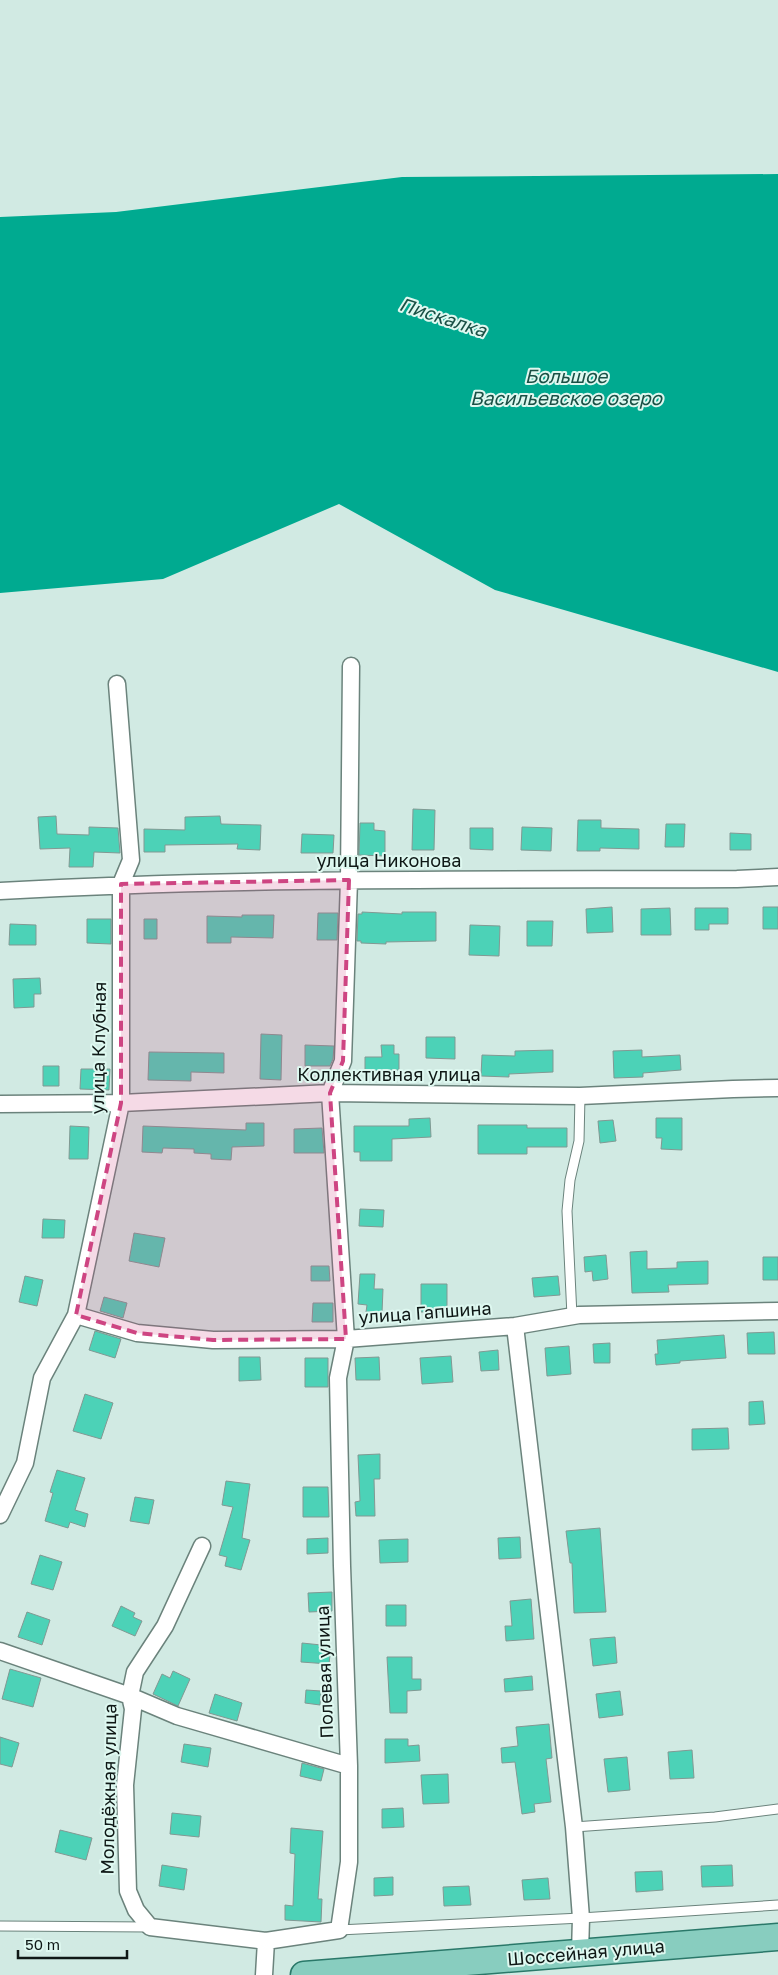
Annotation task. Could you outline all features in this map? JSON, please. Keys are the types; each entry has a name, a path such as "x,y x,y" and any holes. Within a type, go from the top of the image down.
{"main road":[{"name":"Шоссейная улица","path":"304,1975 778,1937"}],"street":[{"path":"330,1093 343,1061 349,880 351,666"},
{"name":"улица Клубная","path":"0,1515 25,1463 42,1378 76,1315 121,1103 121,884 131,860 117,684"},
{"name":"улица Никонова","path":"0,891 121,884 349,880 728,879 778,877"},
{"name":"Коллективная улица","path":"0,1104 121,1103 330,1093 580,1096 778,1088"},
{"name":"Полевая улица","path":"330,1093 346,1339 338,1378 349,1766 349,1862 339,1930"},
{"name":"улица Гапшина","path":"76,1315 137,1333 213,1340 346,1339 515,1326 572,1316 778,1311"},
{"path":"515,1326 574,1827 580,1918 580,1953"},
{"name":"Молодёжная улица","path":"150,1927 136,1910 128,1891 125,1785 133,1709 130,1696 135,1672 165,1626 202,1546"},
{"path":"0,1651 130,1696 177,1716 349,1766"},
{"path":"150,1927 266,1941 339,1930"},
{"path":"264,1975 266,1941"}],"lane":[{"path":"572,1316 567,1210 570,1180 578,1141 580,1096"},
{"path":"574,1827 715,1817 778,1809"},
{"path":"339,1930 580,1918 778,1905"},
{"path":"0,1926 150,1927"}],"highlighted area":[{"path":"349,880 343,1061 330,1093 346,1339 213,1340 137,1333 76,1315 121,1103 121,884"}],"water":[{"name":"Большое Васильевское озеро","path":"778,174 778,672 495,590 339,504 163,579 0,593 0,217 116,212 402,177"}],"building":[{"path":"413,809 435,810 434,850 412,850"},
{"path":"56,816 57,834 89,835 89,827 118,828 120,853 94,852 93,867 69,867 70,848 40,849 38,817"},
{"path":"220,816 221,824 261,825 260,850 237,849 238,844 165,845 165,852 144,852 144,829 185,830 185,817"},
{"path":"578,820 601,820 601,828 639,829 639,849 600,848 600,851 577,851"},
{"path":"360,823 374,823 374,830 385,831 385,856 359,855"},
{"path":"666,824 685,824 684,847 665,847"},
{"path":"522,827 552,828 551,851 521,850"},
{"path":"470,828 493,828 493,850 470,849"},
{"path":"730,833 751,834 751,850 730,850"},
{"path":"302,834 334,835 333,853 301,853"},
{"path":"612,907 613,932 587,933 586,909"},
{"path":"763,907 778,907 778,929 763,929"},
{"path":"670,908 671,935 641,935 641,909"},
{"path":"695,908 728,908 728,924 709,924 709,930 695,930"},
{"path":"362,912 402,914 402,912 436,912 436,941 386,942 386,944 361,943 361,941 357,941 358,914 362,914"},
{"path":"318,913 338,913 337,940 317,940"},
{"path":"242,915 274,915 273,938 231,937 231,943 207,943 207,916 242,917"},
{"path":"87,919 111,919 111,944 87,943"},
{"path":"144,919 157,919 157,939 144,939"},
{"path":"527,921 553,921 552,946 527,946"},
{"path":"10,924 36,925 36,945 9,945"},
{"path":"470,925 500,926 499,956 469,955"},
{"path":"40,978 41,994 34,994 34,1007 14,1008 13,979"},
{"path":"261,1034 282,1035 281,1080 260,1079"},
{"path":"426,1037 455,1037 455,1059 426,1058"},
{"path":"305,1045 334,1046 333,1059 330,1066 305,1066"},
{"path":"381,1045 394,1045 394,1054 399,1054 399,1070 365,1071 365,1057 382,1057"},
{"path":"553,1050 553,1072 509,1074 509,1077 481,1076 482,1055 515,1056 515,1051"},
{"path":"642,1050 642,1057 680,1055 681,1070 643,1073 643,1077 614,1078 613,1051"},
{"path":"149,1052 224,1053 224,1073 191,1072 191,1081 148,1080"},
{"path":"43,1066 59,1066 59,1086 43,1086"},
{"path":"81,1069 110,1069 109,1090 80,1089"},
{"path":"430,1118 431,1137 392,1139 392,1161 360,1161 360,1152 354,1152 354,1126 409,1126 409,1119"},
{"path":"656,1118 682,1118 682,1150 661,1149 662,1138 656,1138"},
{"path":"613,1120 616,1141 600,1143 598,1121"},
{"path":"246,1123 264,1123 264,1146 232,1147 231,1160 211,1159 211,1154 194,1153 194,1149 163,1148 162,1153 142,1152 143,1126 246,1130"},
{"path":"478,1125 527,1125 527,1128 567,1128 567,1147 527,1147 527,1154 478,1154"},
{"path":"70,1126 89,1127 88,1159 69,1159"},
{"path":"322,1128 324,1153 294,1153 294,1129"},
{"path":"360,1209 384,1210 383,1227 359,1226"},
{"path":"43,1219 65,1220 64,1238 42,1238"},
{"path":"134,1233 165,1238 159,1267 129,1261"},
{"path":"647,1251 647,1269 677,1268 677,1262 708,1261 708,1284 668,1285 669,1292 632,1293 630,1252"},
{"path":"606,1255 608,1279 593,1281 592,1271 585,1272 584,1257"},
{"path":"763,1257 778,1257 778,1280 763,1280"},
{"path":"311,1266 329,1266 330,1281 311,1281"},
{"path":"360,1274 375,1274 374,1289 383,1289 382,1313 366,1312 367,1305 358,1304"},
{"path":"25,1276 43,1280 37,1306 19,1302"},
{"path":"558,1276 560,1295 534,1297 532,1278"},
{"path":"421,1284 447,1284 447,1312 421,1312"},
{"path":"104,1297 127,1303 123,1318 100,1311"},
{"path":"313,1303 333,1303 333,1322 312,1322"},
{"path":"95,1331 121,1339 115,1358 89,1350"},
{"path":"774,1332 775,1354 748,1354 747,1333"},
{"path":"724,1335 726,1358 680,1361 680,1363 656,1365 655,1354 658,1354 657,1340"},
{"path":"610,1343 610,1363 594,1363 593,1344"},
{"path":"569,1346 571,1374 547,1376 545,1348"},
{"path":"498,1350 499,1370 481,1371 479,1352"},
{"path":"451,1356 453,1382 422,1384 420,1358"},
{"path":"239,1357 260,1357 261,1380 239,1381"},
{"path":"379,1357 380,1380 356,1380 355,1358"},
{"path":"305,1358 328,1358 328,1387 305,1387"},
{"path":"85,1394 113,1403 101,1439 73,1431"},
{"path":"763,1401 765,1424 749,1425 749,1402"},
{"path":"728,1428 729,1449 692,1450 692,1429"},
{"path":"380,1454 380,1479 374,1479 375,1516 356,1516 355,1502 360,1501 358,1455"},
{"path":"57,1470 85,1478 75,1510 88,1514 85,1527 70,1522 68,1528 45,1521 53,1493 50,1492"},
{"path":"226,1481 250,1484 242,1538 250,1540 241,1570 225,1566 227,1557 219,1555 233,1507 222,1505"},
{"path":"303,1487 328,1487 329,1517 303,1517"},
{"path":"135,1497 154,1500 149,1524 130,1521"},
{"path":"600,1528 606,1612 574,1613 572,1563 570,1563 566,1531"},
{"path":"520,1537 521,1558 499,1559 498,1538"},
{"path":"328,1538 328,1553 307,1554 307,1539"},
{"path":"408,1539 408,1562 380,1563 379,1540"},
{"path":"40,1555 62,1562 53,1590 31,1584"},
{"path":"332,1592 332,1611 309,1612 308,1593"},
{"path":"531,1599 534,1639 506,1641 505,1626 512,1626 510,1601"},
{"path":"386,1605 406,1605 406,1626 386,1626"},
{"path":"121,1606 135,1613 133,1617 142,1621 135,1636 112,1626"},
{"path":"27,1612 50,1620 42,1645 18,1637"},
{"path":"615,1637 617,1663 593,1666 590,1639"},
{"path":"302,1643 331,1646 329,1664 301,1662"},
{"path":"387,1657 412,1657 412,1679 421,1679 421,1690 407,1691 407,1713 390,1713"},
{"path":"10,1669 41,1678 33,1707 2,1699"},
{"path":"173,1671 190,1679 178,1706 153,1694 162,1674 170,1678"},
{"path":"532,1676 533,1690 505,1692 504,1679"},
{"path":"306,1690 321,1691 320,1705 305,1703"},
{"path":"620,1691 623,1715 599,1718 596,1694"},
{"path":"215,1694 242,1703 237,1721 209,1713"},
{"path":"549,1724 552,1758 546,1759 551,1802 534,1804 535,1812 522,1814 515,1762 502,1763 501,1748 518,1746 516,1727"},
{"path":"0,1737 19,1743 12,1767 0,1764"},
{"path":"385,1739 408,1739 408,1746 419,1745 420,1761 385,1763"},
{"path":"184,1744 211,1748 208,1767 181,1762"},
{"path":"692,1750 694,1778 670,1779 668,1752"},
{"path":"627,1757 630,1790 608,1792 604,1759"},
{"path":"302,1763 324,1769 321,1781 300,1776"},
{"path":"448,1774 449,1803 423,1804 421,1775"},
{"path":"403,1808 404,1827 382,1828 382,1809"},
{"path":"172,1813 201,1816 199,1837 170,1834"},
{"path":"291,1828 323,1831 318,1899 322,1899 321,1922 285,1920 285,1905 293,1906 295,1854 290,1853"},
{"path":"60,1830 92,1838 86,1860 55,1852"},
{"path":"162,1865 187,1869 184,1890 159,1886"},
{"path":"732,1865 733,1886 702,1887 701,1866"},
{"path":"662,1871 663,1890 636,1892 635,1872"},
{"path":"393,1877 393,1895 374,1896 374,1878"},
{"path":"548,1878 550,1899 524,1900 522,1880"},
{"path":"469,1886 471,1905 444,1906 443,1887"}],"water label":[{"name":"Пискалка","path":"443,317"}]}
